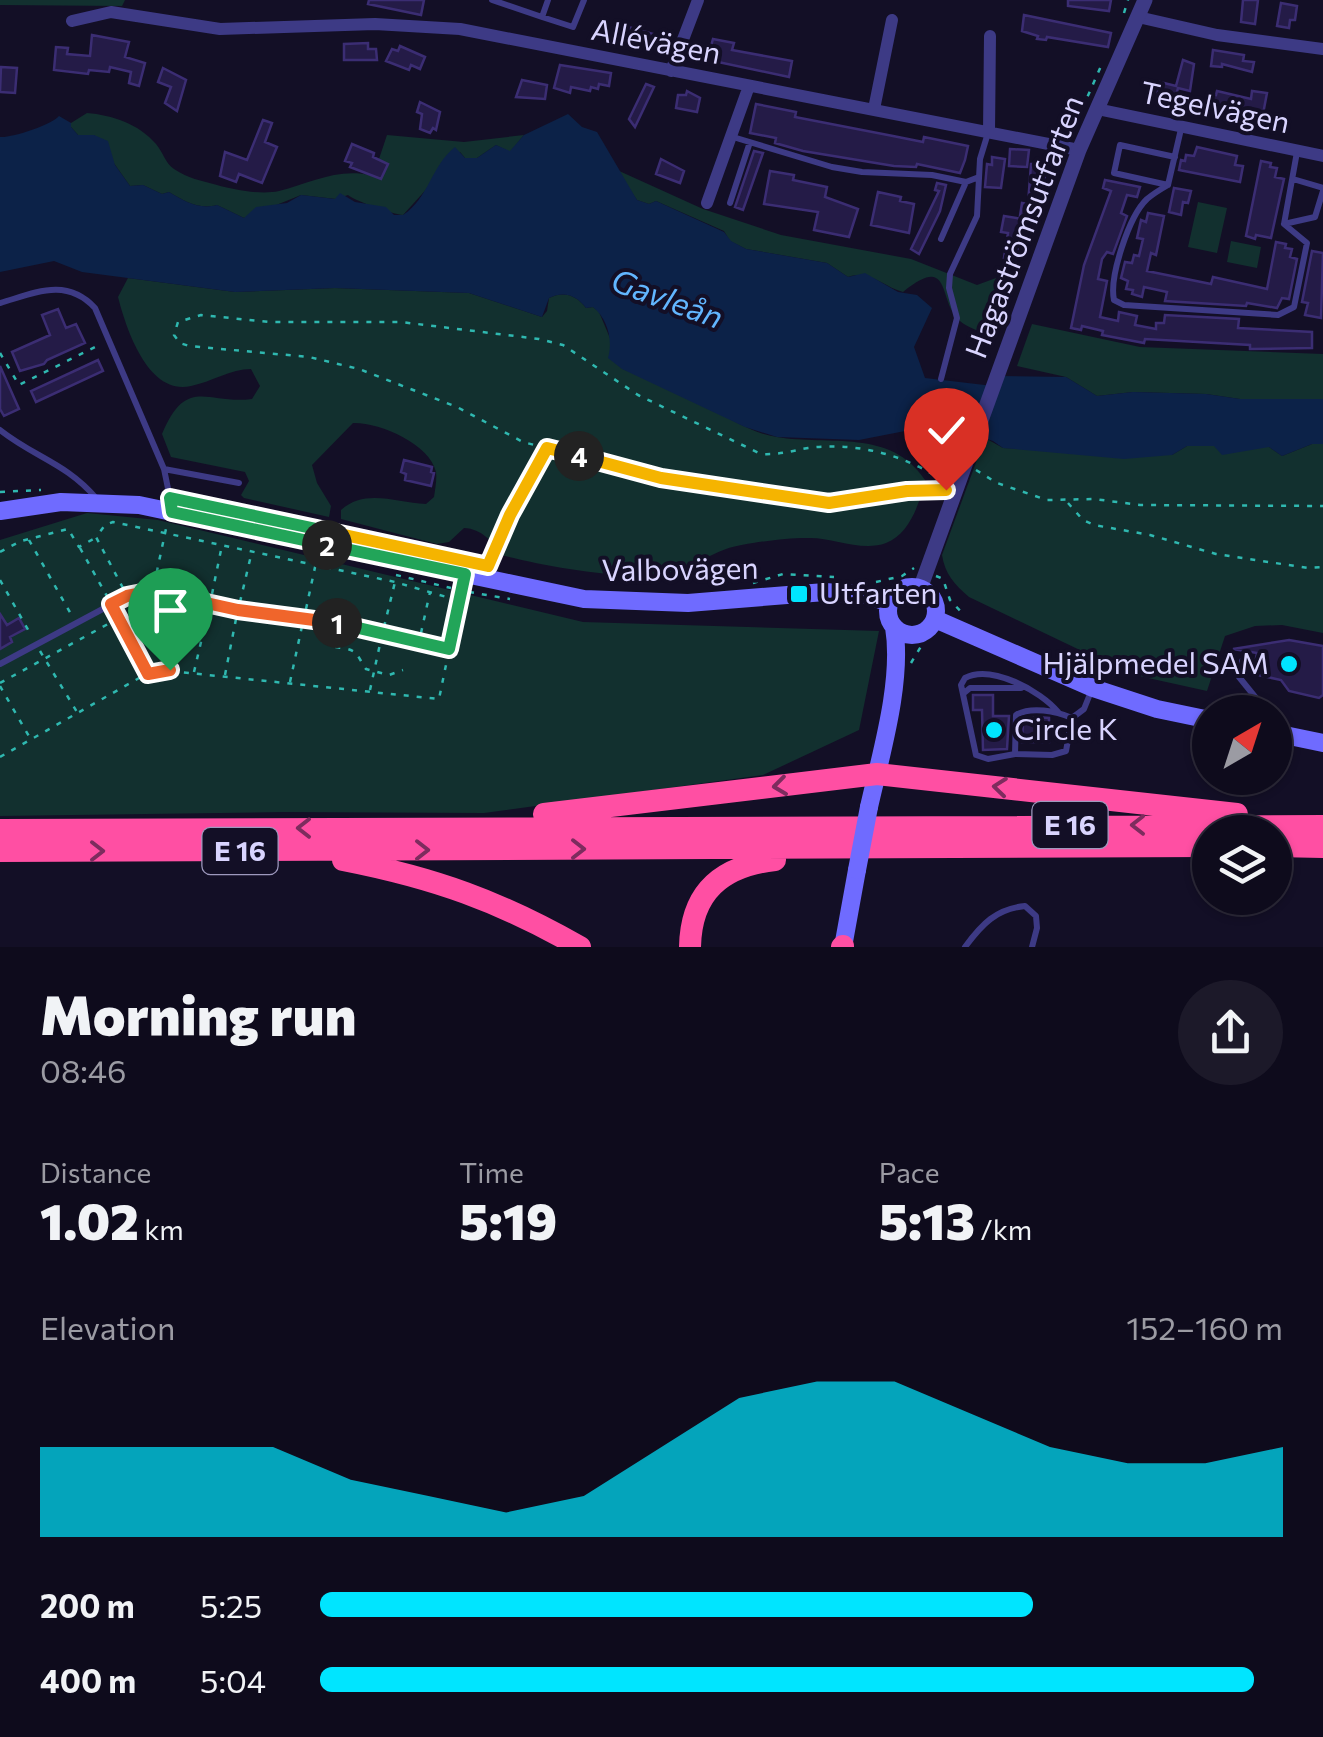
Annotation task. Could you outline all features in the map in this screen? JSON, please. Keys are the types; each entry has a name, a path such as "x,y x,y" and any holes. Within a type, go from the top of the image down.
{"highway":[{"path":"437,828 876,774 1210,810 1314,826"},
{"name":"E 16","path":"0,830 1314,826"},
{"name":"E 16","path":"0,851 1192,846"},
{"path":"1292,846 1323,847"},
{"path":"690,947 699,902 733,870 770,860 898,848"},
{"path":"296,850 451,886 508,908 580,947"}],"main road":[{"name":"Valbovägen","path":"0,512 61,502 98,501 172,512 584,599 688,602 825,592 866,594 890,603"},
{"path":"892,690 920,634 935,619 927,579 898,591 890,603 889,619 894,626 906,634 920,634"},
{"path":"935,619 1093,688 1158,710 1192,713"},
{"path":"843,947 892,690 894,626"},
{"path":"1292,737 1323,743"}],"street":[{"path":"671,71 698,0"},
{"name":"Hagaströmsutfarten","path":"927,579 1079,150 1145,0"},
{"name":"Allévägen","path":"72,21 111,12 220,29 375,24 439,28 499,36 1079,150"},
{"path":"1138,17 1217,35 1323,49"},
{"path":"874,109 892,20"},
{"path":"989,132 990,36"},
{"path":"707,203 750,86"},
{"name":"Tegelvägen","path":"1097,109 1323,156"}],"lane":[{"path":"492,0 573,28 584,0"},
{"path":"542,17 548,0"},
{"path":"1181,128 1168,185 1146,200 1136,214 1116,266 1114,300 1124,305 1278,315 1288,312 1294,307 1307,242 1284,224"},
{"path":"941,379 956,318 948,288 950,274 977,216 980,159 989,132"},
{"path":"732,137 848,170 932,175 966,182 979,177"},
{"path":"730,203 750,142"},
{"path":"1168,185 1114,173 1120,146 1175,157"},
{"path":"1284,224 1298,151"},
{"path":"1284,224 1316,216 1323,190 1293,180"},
{"path":"941,239 966,182"},
{"path":"978,194 986,202"},
{"path":"0,303 42,291 66,290 82,295 94,308 164,468 172,512"},
{"path":"0,430 24,449 59,464 98,501"},
{"path":"164,468 239,483"},
{"path":"0,664 127,596 152,591 238,610 324,620 449,649 465,574"},
{"path":"1242,661 1239,677 1254,695"},
{"path":"1058,712 1032,688 973,674 961,685 976,755 988,759 1015,754 1052,755 1066,750 1072,718 1084,708 1093,688"},
{"path":"964,693 970,688 1032,688"},
{"path":"1015,754 1016,715 1022,710 1058,712 1072,718"},
{"path":"965,947 987,920 1004,908 1025,906 1036,916 1038,928 1032,947"}],"path":[{"path":"202,315 268,322 401,322 539,339 563,345 638,395 761,454 780,456 809,448 863,448 912,463 948,487 829,503 661,478 547,448 523,442 457,407 359,369 309,357 188,346 174,335 178,322 202,315"},
{"path":"0,353 19,386 109,340"},
{"path":"488,566 510,515 547,448"},
{"path":"970,467 996,483 1047,500 1323,506"},
{"path":"1066,502 1083,520 1094,525 1150,535 1216,554 1323,568"},
{"path":"0,552 28,539 68,529 111,604"},
{"path":"152,591 165,532"},
{"path":"79,547 96,537"},
{"path":"28,539 76,624"},
{"path":"194,674 222,544"},
{"path":"225,677 252,551"},
{"path":"290,684 317,556"},
{"path":"868,583 902,576 914,568 927,579 943,579 950,600 974,622"},
{"path":"754,582 782,574 836,578"},
{"path":"370,692 395,582"},
{"path":"419,641 430,591"},
{"path":"31,739 0,684 119,618 148,674"},
{"path":"324,620 325,640 333,647 356,654 366,669 389,675 403,670"},
{"path":"0,756 148,674 170,670"}],"green space":[{"path":"0,0 125,0 122,6 0,5"},
{"path":"87,113 115,118 142,131 171,167 184,175 256,192 279,191 335,175 370,175 387,135 464,142 524,135 510,152 496,145 477,158 465,158 460,152 403,215 348,195 336,199 301,195 244,218 217,205 198,205 169,192 162,194 143,185 130,186 94,135 78,135 71,127 71,123"},
{"path":"617,170 703,209 781,235 911,259 977,285 1007,274 985,334 956,317 936,278 918,281 903,292 863,275 848,277 827,263 746,249 730,241 724,231 656,201 649,204 637,200"},
{"path":"1198,202 1227,208 1217,253 1188,247"},
{"path":"1231,241 1261,247 1257,268 1227,262"},
{"path":"128,278 235,292 335,288 469,293 542,317 549,298 569,296 599,312 623,369 767,435 858,442 895,453 925,480 923,489 908,525 886,543 867,546 810,538 768,541 726,549 677,570 651,575 562,568 501,555 486,537 470,529 464,528 449,542 437,544 341,519 341,510 361,500 382,498 426,504 434,497 436,472 424,452 376,426 353,423 312,465 317,483 331,506 329,517 244,498 241,495 249,481 245,472 171,457 162,434 180,404 190,399 252,399 260,386 251,369 191,386 163,381 141,357 127,325 118,297"},
{"path":"1032,324 1140,347 1323,354 1323,399 1240,399 1133,392 1097,396 1066,377 1017,366"},
{"path":"985,438 1003,448 1172,455 1187,446 1214,445 1269,447 1282,456 1312,444 1323,444 1323,633 1282,625 1255,626 1225,636 1207,691 1130,674 969,597 951,578 942,555"},
{"path":"87,513 158,520 583,622 879,631 859,730 763,775 484,813 0,816 0,540"}],"water":[{"name":"Gavleån","path":"568,114 582,127 597,132 637,200 649,204 656,201 724,232 746,249 827,263 848,277 865,273 898,292 917,295 932,308 914,347 925,378 993,386 998,376 1066,377 1097,396 1133,392 1240,399 1323,399 1323,444 1312,444 1282,456 1269,447 1222,455 1214,446 1187,446 1172,455 1124,459 1003,448 993,441 916,416 905,431 859,440 777,437 745,427 622,369 608,358 609,338 602,318 593,307 586,308 569,296 549,298 542,317 469,293 335,288 235,292 82,272 54,261 0,272 0,137 31,130 59,116 71,123 78,135 94,135 108,141 115,165 130,186 143,185 162,194 169,192 198,205 217,205 244,218 256,207 287,203 301,195 335,199 340,193 355,202 386,207 394,215 403,215 419,200 440,163 455,147 465,158 477,158 496,145 510,151 524,135"}],"building":[{"path":"369,0 424,0 421,15 368,4"},
{"path":"1068,0 1111,0 1109,11 1068,6"},
{"path":"1243,0 1258,0 1255,24 1241,22"},
{"path":"1281,3 1297,6 1289,28 1277,26"},
{"path":"1024,15 1111,33 1108,47 1047,37 1037,39 1038,36 1022,31"},
{"path":"625,26 664,37 661,48 620,39"},
{"path":"92,35 129,42 125,57 145,63 139,86 129,83 131,72 110,67 109,72 89,70 88,74 54,70 56,47 68,48 67,54 90,56"},
{"path":"713,39 734,43 732,50 792,61 789,77 690,56 693,44 711,46"},
{"path":"368,43 368,49 376,49 377,60 344,60 344,44"},
{"path":"400,46 425,57 420,69 411,65 409,70 386,61 392,49 398,51"},
{"path":"1213,50 1244,55 1243,61 1254,62 1252,72 1222,64 1211,66"},
{"path":"1183,60 1194,64 1190,91 1178,88 1174,104 1156,100 1160,82 1176,86"},
{"path":"560,65 611,73 609,86 599,84 598,89 591,87 590,91 571,87 570,93 554,88"},
{"path":"1,67 17,68 15,93 0,92"},
{"path":"163,68 186,80 177,111 165,103 171,87 158,82"},
{"path":"522,80 547,85 545,99 516,97"},
{"path":"646,84 654,87 635,127 629,119"},
{"path":"687,91 700,98 697,112 676,108 678,95 686,95"},
{"path":"1217,91 1251,99 1252,91 1267,93 1263,114 1254,112 1253,116 1208,106 1211,94 1216,95"},
{"path":"420,102 440,112 436,130 433,128 430,133 420,129"},
{"path":"756,104 796,112 795,117 923,142 924,137 968,146 965,160 960,173 803,151 775,143 776,138 750,133"},
{"path":"263,120 272,123 265,142 277,147 262,183 239,174 236,182 220,176 225,152 247,160"},
{"path":"352,144 388,164 381,179 350,167 352,163 345,161"},
{"path":"1197,147 1237,156 1235,165 1243,166 1240,182 1179,170 1181,160 1185,161 1186,155 1194,156"},
{"path":"1010,149 1029,150 1027,167 1009,166"},
{"path":"754,151 763,153 743,210 735,207"},
{"path":"992,157 1005,159 1001,188 985,187 987,164 992,165"},
{"path":"661,159 684,171 680,183 656,174"},
{"path":"1261,161 1271,163 1270,167 1277,168 1275,177 1284,179 1271,238 1256,235 1255,239 1246,236"},
{"path":"1031,164 1041,164 1041,173 1045,173 1036,218 1020,216 1022,203 1028,204"},
{"path":"770,171 827,187 825,197 858,209 849,237 814,230 818,212 764,204"},
{"path":"1105,180 1140,187 1137,197 1127,195 1121,213 1127,216 1113,254 1107,252 1102,259 1098,279 1107,281 1100,317 1118,321 1119,312 1137,316 1135,325 1156,329 1156,323 1164,323 1165,315 1239,319 1238,328 1312,332 1312,348 1250,349 1250,345 1145,339 1144,343 1102,335 1103,331 1082,326 1081,330 1071,328 1084,265 1111,191 1103,188"},
{"path":"937,183 946,185 940,211 919,254 911,249 939,191 935,190"},
{"path":"1174,188 1191,191 1188,203 1183,202 1181,215 1169,212"},
{"path":"878,192 914,204 909,233 871,225"},
{"path":"1148,213 1164,216 1156,255 1151,253 1147,271 1211,284 1213,277 1267,289 1276,242 1286,244 1285,248 1292,249 1290,257 1297,259 1289,299 1282,298 1277,308 1247,303 1246,306 1165,301 1167,292 1144,287 1142,297 1132,294 1133,290 1126,289 1128,281 1121,278 1125,262 1132,263 1134,255 1139,256 1143,239 1137,238 1141,220 1146,222"},
{"path":"1004,216 1023,219 1015,262 1004,258 1008,233 1001,232"},
{"path":"1312,251 1323,253 1321,318 1305,315 1308,303 1302,302"},
{"path":"58,309 66,328 76,324 85,343 44,364 20,371 12,352 50,335 42,315"},
{"path":"98,360 103,371 36,402 31,391"},
{"path":"0,366 19,409 4,416 0,409"},
{"path":"936,405 957,411 951,431 930,425"},
{"path":"404,460 432,467 431,486 405,480 406,474 401,472"},
{"path":"0,614 7,625 19,618 25,629 10,637 12,642 0,649"},
{"name":"Hjälpmedel SAM","path":"1289,640 1323,646 1323,695 1319,698 1289,691 1281,680 1253,674 1257,653 1233,649"},
{"name":"Circle K","path":"973,695 993,695 993,716 1009,716 1007,749 983,750 982,710 973,710"},
{"path":"1049,718 1049,742 1022,742 1023,719"}],"place":[{"name":"Utfarten","path":"799,594"},
{"name":"Hjälpmedel SAM","path":"1289,664"},
{"name":"Circle K","path":"994,730"}],"route":[{"path":"170,670 148,674 111,604 152,591 238,610 324,620 449,649 465,574 172,512 170,498 488,566 510,515 547,448 661,478 800,500 829,503 907,491 946,490"}]}
